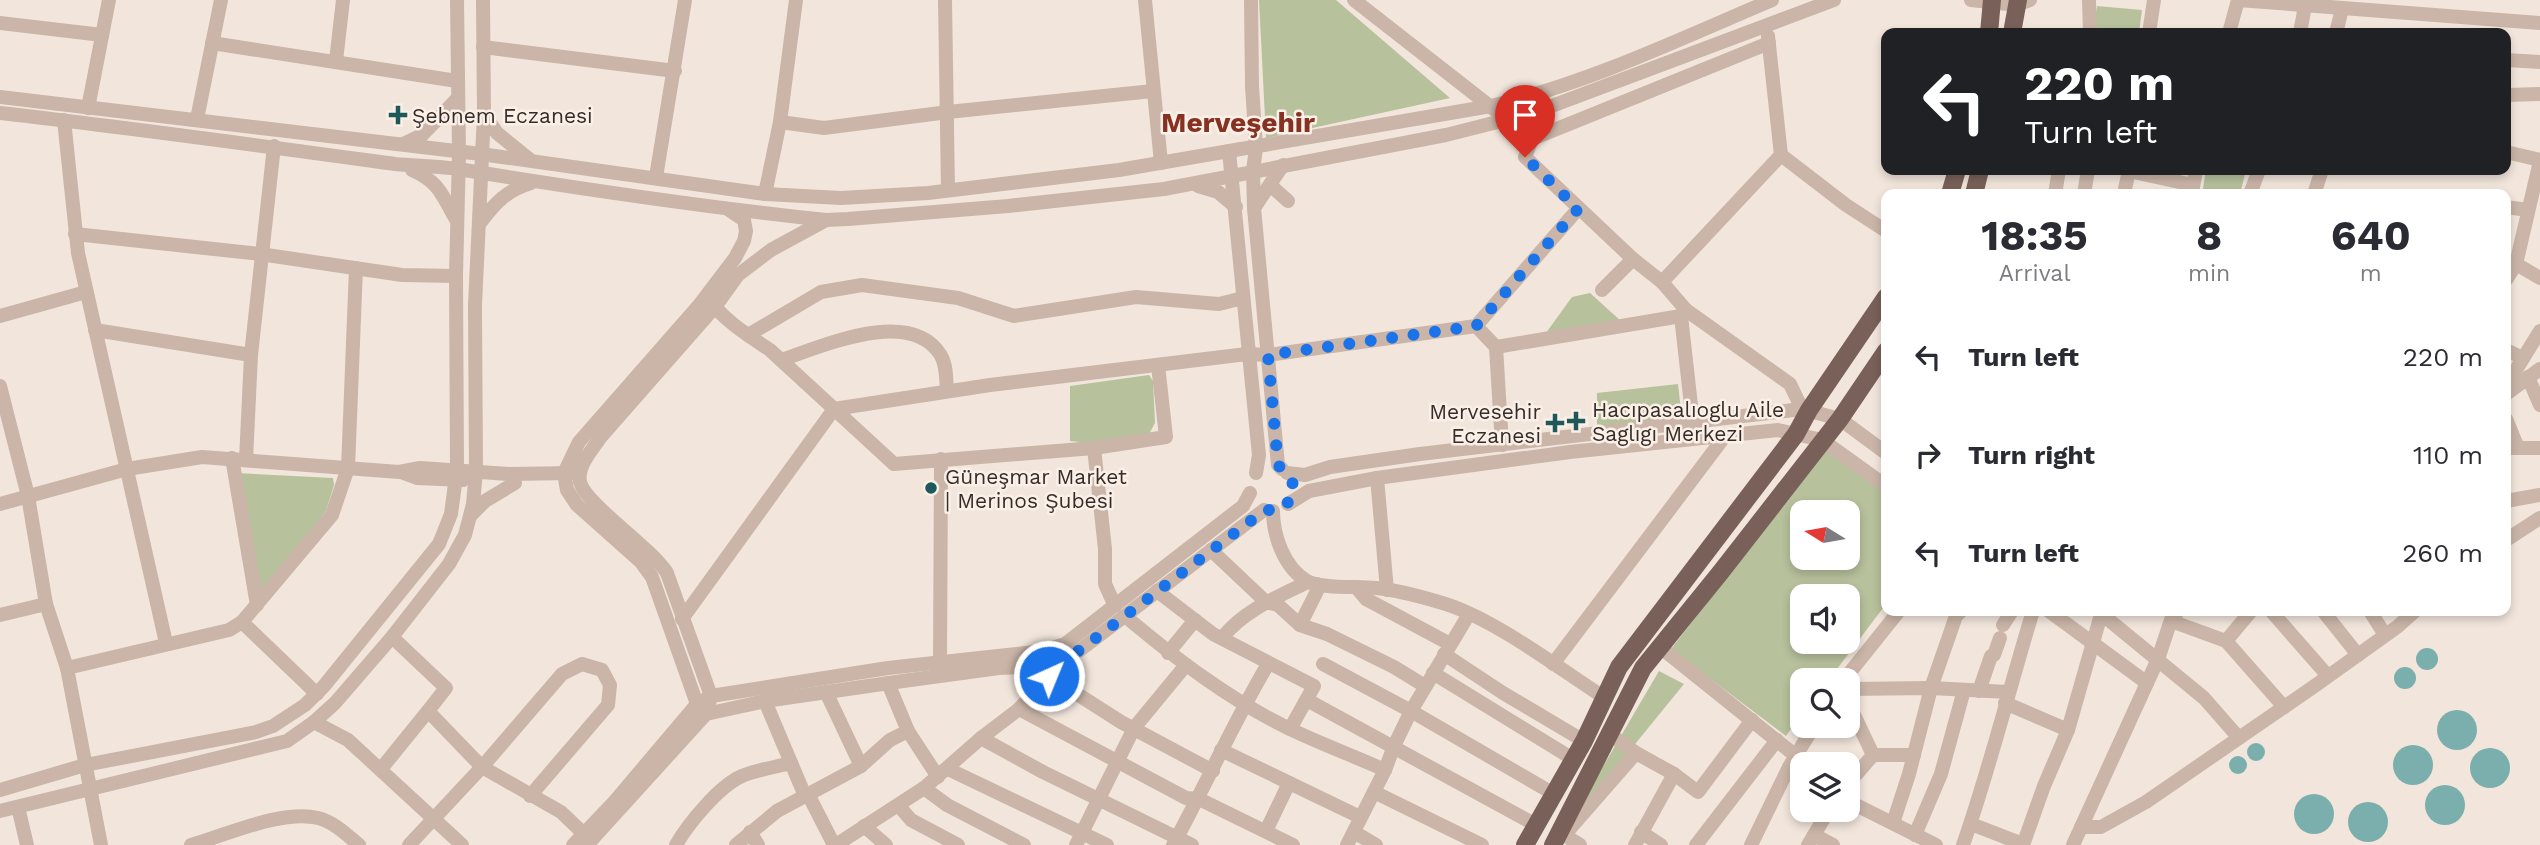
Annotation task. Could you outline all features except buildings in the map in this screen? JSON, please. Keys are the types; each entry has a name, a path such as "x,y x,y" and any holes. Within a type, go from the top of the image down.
{"main road":[{"path":"1989,28 1992,1"},
{"path":"2014,28 2022,2"},
{"path":"1525,845 1584,741 1619,667 1796,434 1805,410 1881,304"},
{"path":"1558,836 1643,668 1840,419 1881,358"}],"street":[{"path":"88,108 108,0"},
{"path":"197,119 221,0"},
{"path":"336,61 343,0"},
{"path":"0,790 85,765 256,732 273,726 317,694 366,638 439,544 452,514 456,475 459,153 457,0"},
{"path":"0,811 287,741 335,703 393,637 449,564 466,535 475,476 475,313 484,114 483,0"},
{"path":"656,177 685,0"},
{"path":"765,194 780,122 796,0"},
{"path":"945,0 948,190"},
{"path":"1145,0 1161,163"},
{"path":"1251,0 1256,148 1253,172 1254,208 1278,465 1294,485 1292,499 1288,504"},
{"path":"1354,0 1532,139"},
{"path":"0,97 531,160 765,194 841,198 948,190 1161,163 1491,106 1561,88 1772,0"},
{"path":"0,113 274,146 397,164 458,169 482,175 826,220 1009,206 1195,184 1507,121 1642,74 1834,0"},
{"path":"1971,0 2022,2"},
{"path":"2089,0 2090,28"},
{"path":"2150,28 2154,0"},
{"path":"2230,28 2238,0 2540,23"},
{"path":"2301,28 2305,6"},
{"path":"2337,28 2342,9"},
{"path":"0,23 102,35"},
{"path":"1766,24 1781,155 1846,205 1881,228"},
{"path":"212,43 457,81"},
{"path":"1769,43 1532,139 1525,157 1578,209 1662,282 1684,313 1790,384 1805,410"},
{"path":"483,47 675,71"},
{"path":"2511,60 2540,62"},
{"path":"780,122 824,128 1153,91"},
{"path":"2511,95 2540,94"},
{"path":"403,144 422,135 458,98"},
{"path":"484,114 497,133 531,160"},
{"path":"64,120 75,234 86,292 166,643"},
{"path":"257,605 239,459 274,146"},
{"path":"765,701 805,796 810,798 835,845 925,788 981,737 1019,709 1049,671 1080,650 1120,611 1243,506 1256,473 1259,455 1229,152"},
{"path":"2511,153 2540,160 2516,264 2511,272"},
{"path":"1662,282 1781,155"},
{"path":"397,164 428,177 439,190 457,222"},
{"path":"1254,208 1283,165"},
{"path":"2154,175 2194,183"},
{"path":"480,225 492,206 507,192 537,182"},
{"path":"1195,184 1217,192 1236,207"},
{"path":"1270,185 1288,201"},
{"path":"2511,208 2528,210"},
{"path":"711,301 744,241 746,231 744,220 729,209"},
{"path":"682,620 834,409 947,391 1247,354 1268,355 1476,326 1578,209"},
{"path":"701,709 652,577 641,562 577,505 567,490 573,477 579,442 738,275 771,250 826,220"},
{"path":"75,234 260,254 401,275 456,276"},
{"path":"1602,290 1633,259"},
{"path":"2516,264 2540,278"},
{"path":"66,668 229,630 243,622 332,515 348,468 356,268"},
{"path":"748,335 821,292 862,285 958,298 1014,316 1136,297 1219,304 1243,298"},
{"path":"0,316 86,292"},
{"path":"711,301 748,335 782,360 894,464 1094,448 1166,437 1158,365"},
{"path":"1496,347 1684,313"},
{"path":"1684,313 1693,423"},
{"path":"1476,326 1496,347 1502,445"},
{"path":"95,330 251,355"},
{"path":"782,360 875,331 917,334 940,354 946,370 947,391"},
{"path":"2511,378 2540,331"},
{"path":"2511,352 2524,358"},
{"path":"2511,390 2534,373 2540,405"},
{"path":"0,386 28,496 46,604 66,668 101,845"},
{"path":"1256,473 1268,467 1305,475 1330,467 1805,410 1840,419 1881,449"},
{"path":"573,845 593,840 710,696 940,662 1044,651 1065,644 1157,591 1269,511 1288,504 1309,491 1377,478 1570,452 1778,430 1822,440 1881,482"},
{"path":"1553,664 1725,436"},
{"path":"1094,448 1105,549 1105,584 1120,611 1168,653 1244,704 1290,729 1385,770"},
{"path":"2512,448 2540,448"},
{"path":"475,449 492,467 512,479"},
{"path":"0,503 127,469 202,457 400,472 417,478 456,475 512,479 573,477"},
{"path":"940,662 941,459"},
{"path":"573,477 591,499 658,560 667,573 710,696"},
{"path":"1377,478 1387,590"},
{"path":"470,516 512,479"},
{"path":"1250,492 1255,503 1269,511 1285,559 1312,583 1317,591 1300,625"},
{"path":"2511,500 2540,495"},
{"path":"2511,537 2540,518"},
{"path":"1211,550 1266,602 1278,605 1300,625 1338,639 1425,686"},
{"path":"1222,638 1230,627 1266,602 1312,583 1387,590 1440,602 1469,614 1605,698"},
{"path":"1356,587 1366,599 1447,649 1503,693 1584,741"},
{"path":"1157,591 1222,638 1314,686 1290,729"},
{"path":"0,615 46,604"},
{"path":"1376,845 1350,839 1411,711 1469,614"},
{"path":"1853,668 1895,616"},
{"path":"1893,823 1931,688 1956,616"},
{"path":"1979,691 2010,616"},
{"path":"1963,845 1985,784 2031,616"},
{"path":"2056,616 2147,683"},
{"path":"1971,824 2023,844 2068,730 2099,616"},
{"path":"2105,616 2204,698 2239,738"},
{"path":"2073,845 2158,659 2173,616"},
{"path":"2178,616 2226,640 2284,707"},
{"path":"2226,640 2247,616"},
{"path":"2276,616 2328,676"},
{"path":"2327,616 2358,655"},
{"path":"2373,616 2385,635"},
{"path":"2081,827 2101,827 2135,808 2284,707 2409,616"},
{"path":"1168,653 1195,620"},
{"path":"243,622 317,694"},
{"path":"381,769 446,688 393,637"},
{"path":"1660,646 1790,752"},
{"path":"409,845 482,767 562,674 582,664 602,670 610,685 608,705 530,796"},
{"path":"1175,841 1199,799 1244,704 1268,664"},
{"path":"1323,664 1411,711 1554,794"},
{"path":"1079,839 1134,728 1186,665"},
{"path":"701,709 999,668 1049,671 1134,728 1213,771"},
{"path":"1433,673 1573,759"},
{"path":"888,683 908,731 943,773 1079,839 1107,845"},
{"path":"1860,689 1931,688 1979,691 2007,697 2068,730"},
{"path":"1915,835 1941,774 1964,690"},
{"path":"826,692 861,766"},
{"path":"1307,700 1536,825"},
{"path":"1019,709 1186,798 1199,799 1293,845"},
{"path":"428,711 482,767 561,812 593,840"},
{"path":"1608,733 1698,792 1752,720"},
{"path":"314,722 348,740 463,845"},
{"path":"1860,727 1873,755"},
{"path":"736,845 777,811 861,766 890,740 908,731"},
{"path":"981,737 1004,752 1175,841 1192,845"},
{"path":"1696,845 1777,740"},
{"path":"1221,750 1360,817"},
{"path":"1558,836 1567,832 1636,753"},
{"path":"1860,770 1873,755 1914,755"},
{"path":"676,845 693,822 727,786 741,776 791,763"},
{"path":"1751,845 1790,769"},
{"path":"1661,845 1638,839 1674,774"},
{"path":"1266,831 1289,783"},
{"path":"925,788 947,805 1024,845"},
{"path":"1374,792 1482,845"},
{"path":"899,806 911,820 958,845"},
{"path":"18,807 27,845"},
{"path":"1860,807 1936,845"},
{"path":"191,845 233,839 276,819 300,815 320,818 337,827 359,845"},
{"path":"1822,822 1811,840 1833,845"},
{"path":"864,826 886,845"},
{"path":"750,832 758,845"},
{"path":"1558,836 1580,845"}],"green space":[{"path":"1259,0 1336,0 1450,98 1266,138"},
{"path":"2097,6 2142,10 2140,28 2094,28"},
{"path":"2205,175 2245,175 2241,189 2203,189"},
{"path":"1590,293 1622,322 1543,337 1572,297"},
{"path":"1149,375 1153,381 1155,423 1149,434 1090,443 1070,441 1070,386"},
{"path":"1678,384 1682,419 1597,430 1597,393"},
{"path":"1828,448 1881,488 1881,611 1860,639 1860,584 1790,584 1790,654 1848,654 1838,668 1790,668 1790,730 1786,736 1671,649"},
{"path":"237,473 333,478 334,485 326,511 259,597"},
{"path":"1659,671 1684,684 1574,819 1581,804"}],"water":[{"path":"2427,648 2435,651 2438,659 2435,667 2427,670 2419,667 2416,659 2419,651"},
{"path":"2405,667 2413,670 2416,678 2413,686 2405,689 2397,686 2394,678 2397,670"},
{"path":"2457,710 2465,711 2471,716 2476,722 2476,738 2471,744 2465,749 2457,750 2449,749 2443,744 2438,738 2437,730 2438,722 2443,716 2449,711"},
{"path":"2252,743 2260,743 2265,752 2263,759 2252,761 2247,756 2247,748"},
{"path":"2413,745 2421,746 2427,751 2432,757 2432,773 2427,779 2421,784 2413,785 2405,784 2399,779 2394,773 2393,765 2394,757 2399,751 2405,746"},
{"path":"2490,748 2498,749 2504,754 2509,760 2509,776 2504,782 2498,787 2490,788 2482,787 2476,782 2471,776 2470,768 2471,760 2476,754 2482,749"},
{"path":"2234,756 2242,756 2247,765 2245,772 2234,774 2229,769 2229,761"},
{"path":"2445,785 2453,786 2459,791 2464,797 2464,813 2459,819 2453,824 2445,825 2437,824 2431,819 2426,813 2425,805 2426,797 2431,791 2437,786"},
{"path":"2314,794 2322,795 2328,800 2333,806 2333,822 2328,828 2322,833 2314,834 2306,833 2300,828 2295,822 2294,814 2295,806 2300,800 2306,795"},
{"path":"2368,802 2376,803 2382,808 2387,814 2387,830 2382,836 2376,841 2368,842 2360,841 2354,836 2349,830 2348,822 2349,814 2354,808 2360,803"}],"place":[{"name":"Şebnem Eczanesi","path":"398,115"},
{"name":"Hacıpasalıoglu Aile Saglıgı Merkezi","path":"1576,421"},
{"name":"Mervesehir Eczanesi","path":"1555,423"},
{"name":"Güneşmar Market | Merinos Şubesi","path":"931,488"}],"district":[{"name":"Merveşehir","path":"1238,122"}],"route":[{"path":"1049,676 1049,666 1080,650 1265,510 1284,508 1292,499 1294,485 1278,465 1268,355 1476,326 1578,209 1525,157"}]}
